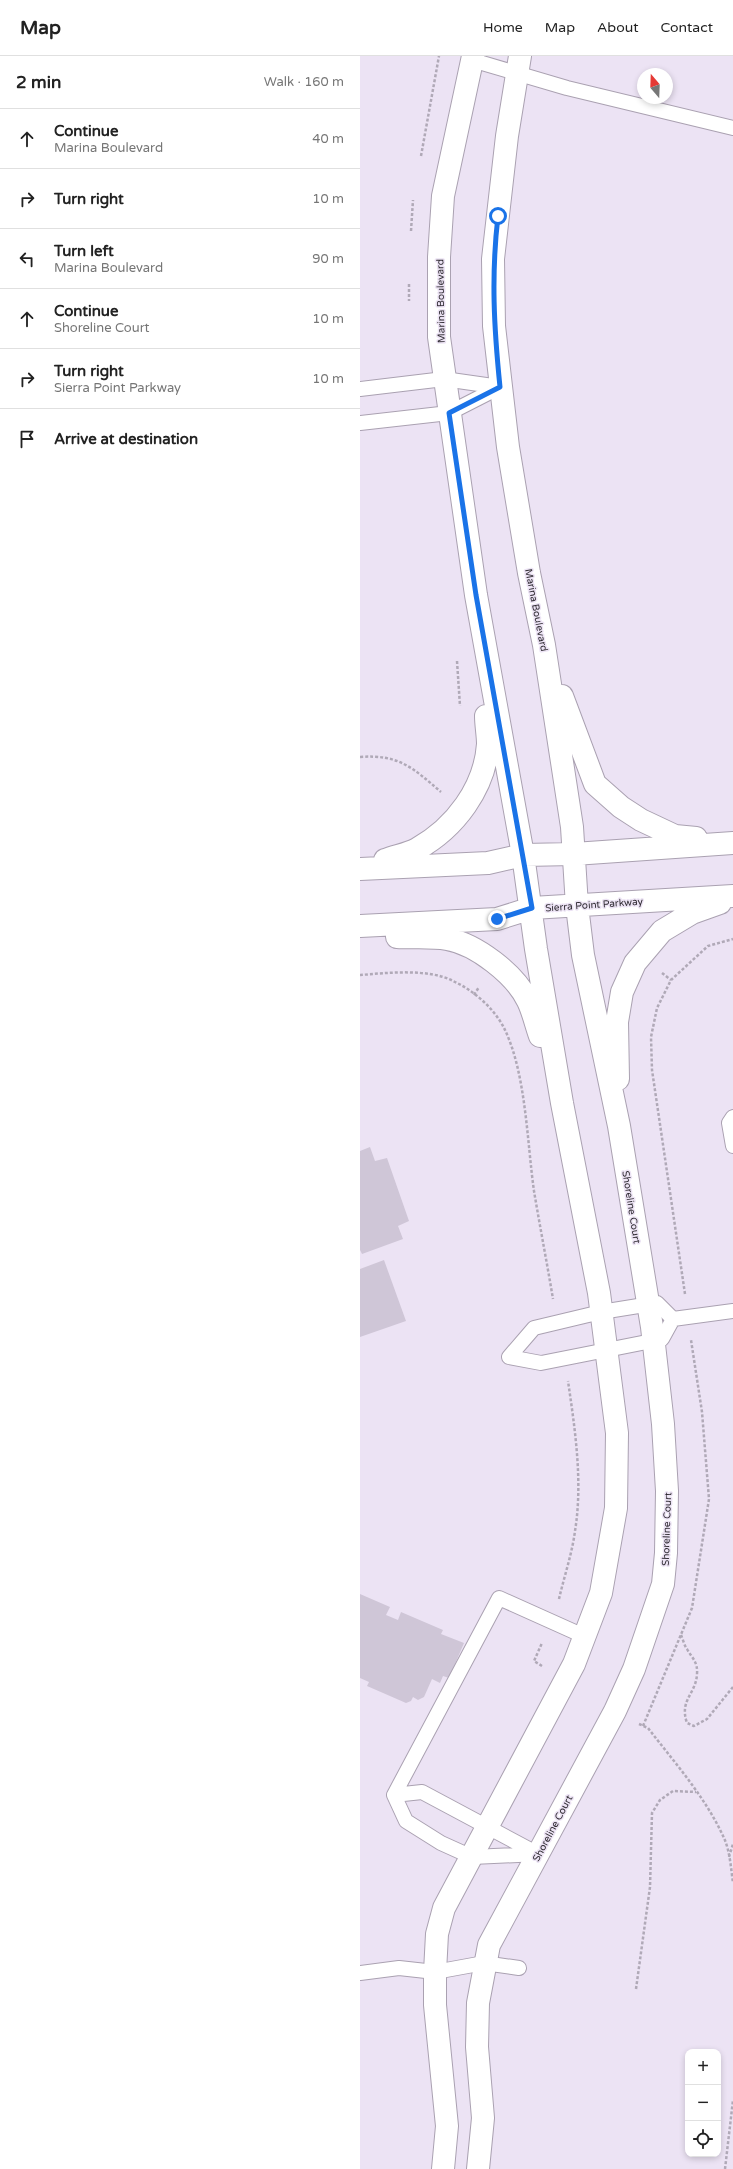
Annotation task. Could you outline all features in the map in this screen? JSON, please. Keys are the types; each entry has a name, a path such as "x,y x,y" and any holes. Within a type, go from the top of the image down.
{"street":[{"name":"Marina Boulevard","path":"472,58 443,196 439,258 439,337 476,595 523,855"},
{"name":"Marina Boulevard","path":"518,64 507,136 493,259 494,326 500,387 529,573 544,644 574,854"},
{"path":"360,868 417,850 454,821 477,786 484,766 488,744 476,595"},
{"path":"544,644 579,745 595,784 621,807 641,820 675,836 733,840"},
{"path":"360,868 488,862 523,855 574,854 733,843"},
{"name":"Shoreline Court","path":"478,2169 483,2118 477,2047 478,2003 484,1964 489,1945 615,1711 634,1669 663,1584 666,1553 667,1491 663,1424 653,1341 619,1126 589,992 577,906 574,854"},
{"path":"443,2169 447,2126 436,2020 434,1972 438,1934 444,1908 574,1664 586,1637 601,1593 616,1508 617,1433 607,1351 562,1103 536,949 532,908 523,855"},
{"path":"619,1126 617,1022 622,992 635,963 662,930 692,913 733,897"},
{"name":"Sierra Point Parkway","path":"360,926 497,919 532,908 618,902 733,897"},
{"path":"360,936 446,939 465,945 480,953 513,978 528,1001 562,1103"}],"lane":[{"path":"472,58 518,64 567,88 733,128"},
{"path":"360,389 444,379 500,387"},
{"path":"360,423 449,413 500,387"},
{"path":"733,1117 729,1123 733,1146"},
{"path":"657,1303 673,1319 662,1339 607,1351 541,1362 509,1357 534,1328 601,1312 657,1303"},
{"path":"673,1319 733,1311"},
{"path":"394,1795 499,1598 586,1637"},
{"path":"394,1795 422,1792 489,1826 539,1854"},
{"path":"394,1795 406,1821 441,1843 472,1857 539,1854"},
{"path":"360,1973 399,1968 434,1972 484,1964 519,1968"}],"path":[{"path":"456,653 461,714"},
{"path":"360,757 379,755 409,765 444,794"},
{"path":"671,980 708,946 733,939"},
{"path":"360,975 397,972 428,974 453,980 489,1008 498,1017 504,1028 516,1063 529,1142 534,1191 554,1304"},
{"path":"558,1603 575,1530 578,1490 576,1447 568,1382"},
{"path":"733,1687 707,1719 694,1726 687,1723 684,1714 686,1700 698,1674 696,1660 686,1648 681,1634 643,1726 648,1728 696,1792 724,1839 729,1857 733,1883"},
{"path":"534,1661 545,1637"},
{"path":"636,1989 650,1887 652,1813 660,1800 673,1791 696,1792"},
{"path":"729,1857 733,1844"},
{"path":"725,2169 733,2100"}],"building":[{"path":"370,1147 375,1161 387,1158 409,1221 398,1226 403,1239 362,1254 360,1250 360,1151"},
{"path":"384,1260 406,1321 360,1337 360,1269"},
{"path":"360,1594 390,1607 386,1615 398,1620 401,1612 443,1630 441,1634 464,1643 449,1678 443,1676 440,1683 432,1679 424,1697 418,1700 413,1697 411,1701 406,1703 367,1686 369,1682 360,1678"}],"route":[{"path":"497,919 532,908 476,595 449,413 500,387 494,326 493,259 498,216"}]}
